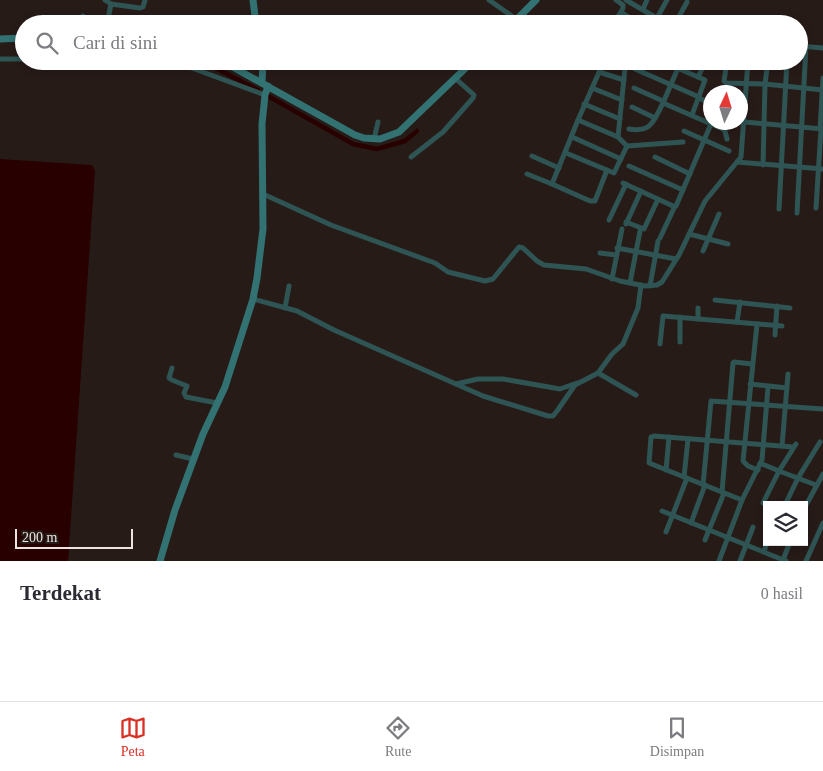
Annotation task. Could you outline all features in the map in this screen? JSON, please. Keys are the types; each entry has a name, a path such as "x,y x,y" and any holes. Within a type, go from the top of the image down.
{"street":[{"path":"105,0 110,4 140,8 143,7 145,0"},
{"path":"254,0 255,15"},
{"path":"489,0 510,15"},
{"path":"520,15 536,0"},
{"path":"616,0 623,5 619,15"},
{"path":"626,0 652,15"},
{"path":"643,9 648,0"},
{"path":"659,15 667,0"},
{"path":"680,15 687,2"},
{"path":"108,15 110,4"},
{"path":"621,12 626,15"},
{"path":"0,39 15,38"},
{"path":"808,46 823,48"},
{"path":"0,59 15,59"},
{"path":"197,70 265,95"},
{"path":"239,70 355,135 374,139 390,137 399,132 464,70"},
{"path":"160,561 172,516 193,459 225,387 253,299 260,262 263,229 262,124 265,95 264,70"},
{"path":"618,137 625,70"},
{"path":"637,70 703,100"},
{"path":"629,129 646,129 652,125 677,70"},
{"path":"680,70 705,80 692,115"},
{"path":"698,78 702,70"},
{"path":"726,70 725,82 784,85 823,90"},
{"path":"746,83 747,70"},
{"path":"763,165 767,70"},
{"path":"779,209 786,70"},
{"path":"798,213 804,70"},
{"path":"552,184 599,72 624,80"},
{"path":"411,157 443,132 473,98 474,95 456,78"},
{"path":"816,208 821,169 823,78"},
{"path":"592,88 622,100"},
{"path":"634,88 703,120"},
{"path":"584,104 620,119"},
{"path":"632,107 655,118"},
{"path":"578,120 618,137 627,146 683,142"},
{"path":"374,139 378,122"},
{"path":"748,122 821,129"},
{"path":"650,286 659,240 709,130"},
{"path":"726,130 728,139"},
{"path":"263,194 331,225 435,263 448,272 491,281 517,248 521,247 540,263 586,269 630,284 650,286 662,282 676,259 705,201 741,156 743,130"},
{"path":"684,131 729,151"},
{"path":"572,137 621,159"},
{"path":"566,153 616,172 627,146"},
{"path":"532,156 559,168"},
{"path":"654,157 690,174"},
{"path":"737,162 821,169"},
{"path":"630,166 683,190"},
{"path":"527,174 593,202 596,199 607,170"},
{"path":"609,220 624,184 675,206"},
{"path":"612,279 617,248 625,225 641,191"},
{"path":"625,225 644,229 658,199"},
{"path":"703,251 719,214"},
{"path":"630,284 640,231"},
{"path":"689,234 728,244"},
{"path":"617,248 676,259"},
{"path":"600,253 616,255"},
{"path":"455,384 478,379 502,378 560,389 598,373 625,340 638,308 641,285"},
{"path":"284,308 289,286"},
{"path":"253,299 297,312 483,396 548,416 553,416 572,388 578,383"},
{"path":"715,300 790,308"},
{"path":"737,322 740,302"},
{"path":"775,335 777,306"},
{"path":"698,308 698,319"},
{"path":"660,344 663,316 782,326"},
{"path":"680,317 680,342"},
{"path":"757,324 743,461 745,464 758,470"},
{"path":"705,540 723,492 729,402 734,362 752,364"},
{"path":"172,368 169,378 187,386 184,393 186,397 217,404"},
{"path":"598,373 636,395"},
{"path":"782,446 788,374"},
{"path":"750,384 787,388"},
{"path":"719,561 742,500 760,463 764,444 768,387"},
{"path":"691,523 704,485 711,401 823,409"},
{"path":"742,500 651,464 648,461 651,438 654,436 782,446 794,445 764,501"},
{"path":"666,470 669,437"},
{"path":"666,532 686,478 688,439"},
{"path":"787,501 798,478 820,442"},
{"path":"176,455 193,459"},
{"path":"760,463 816,486"},
{"path":"808,502 823,474"},
{"path":"662,511 784,560 789,546"},
{"path":"806,561 821,532 823,523"},
{"path":"740,561 753,527"},
{"path":"764,552 766,546"}],"shaded area":[{"path":"0,159 92,165 95,171 68,561 0,561"}],"waterway":[{"path":"219,70 258,90"},
{"path":"268,96 353,144 377,149 405,141 417,131"}]}
